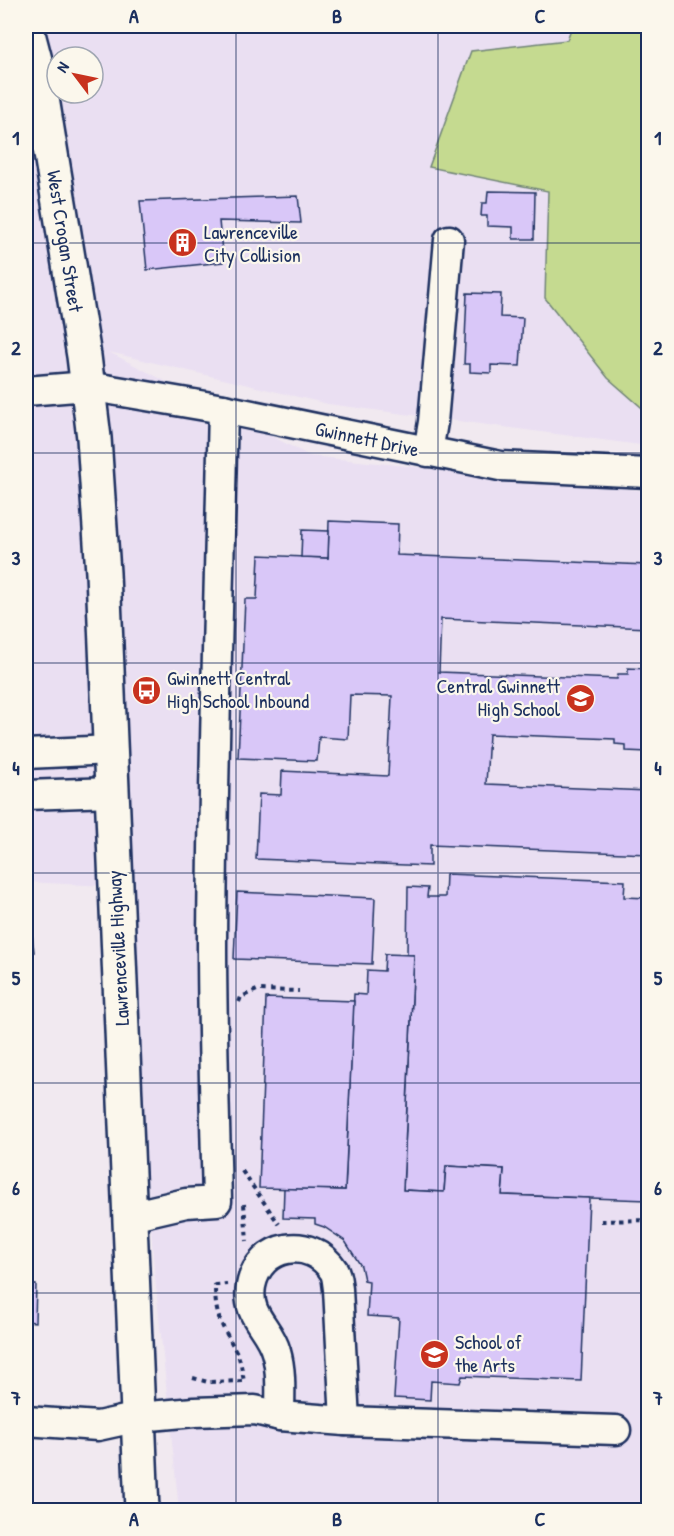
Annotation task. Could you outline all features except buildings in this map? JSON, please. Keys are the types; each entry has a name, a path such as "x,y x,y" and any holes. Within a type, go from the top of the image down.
{"main road":[{"name":"West Crogan Street","path":"26,26 37,68 88,386"},
{"name":"Lawrenceville Highway","path":"88,386 96,460 111,750 141,1510"}],"street":[{"path":"428,452 434,410 449,240"},
{"name":"Gwinnett Drive","path":"26,391 88,386 223,409 500,466 648,473"},
{"path":"130,1216 186,1203 217,1201 212,945 214,733 223,409"},
{"path":"26,754 111,750"},
{"path":"26,795 112,792"},
{"path":"280,1416 278,1355 273,1341 251,1310 251,1291 257,1270 267,1257 281,1250 295,1248 310,1250 324,1260 335,1273 338,1289 345,1421"},
{"path":"26,1421 98,1426 139,1417 255,1410 280,1416 345,1421 616,1430"}],"path":[{"path":"237,1009 241,997 257,990 299,991"},
{"path":"243,1182 242,1171 282,1227"},
{"path":"243,1194 247,1242"},
{"path":"600,1221 648,1220"}],"shaded area":[{"path":"26,26 648,26 648,446 328,404 109,352 310,456 648,491 648,1510 179,1510 154,1268 125,887 26,882"}],"green space":[{"path":"572,26 648,26 648,413 608,378 545,298 548,191 429,167 471,51 567,40"}],"place":[{"name":"Lawrenceville City Collision","path":"183,243"},
{"name":"Gwinnett Central High School Inbound","path":"146,690"},
{"name":"Central Gwinnett High School","path":"581,698"},
{"name":"School of the Arts","path":"434,1354"}]}
